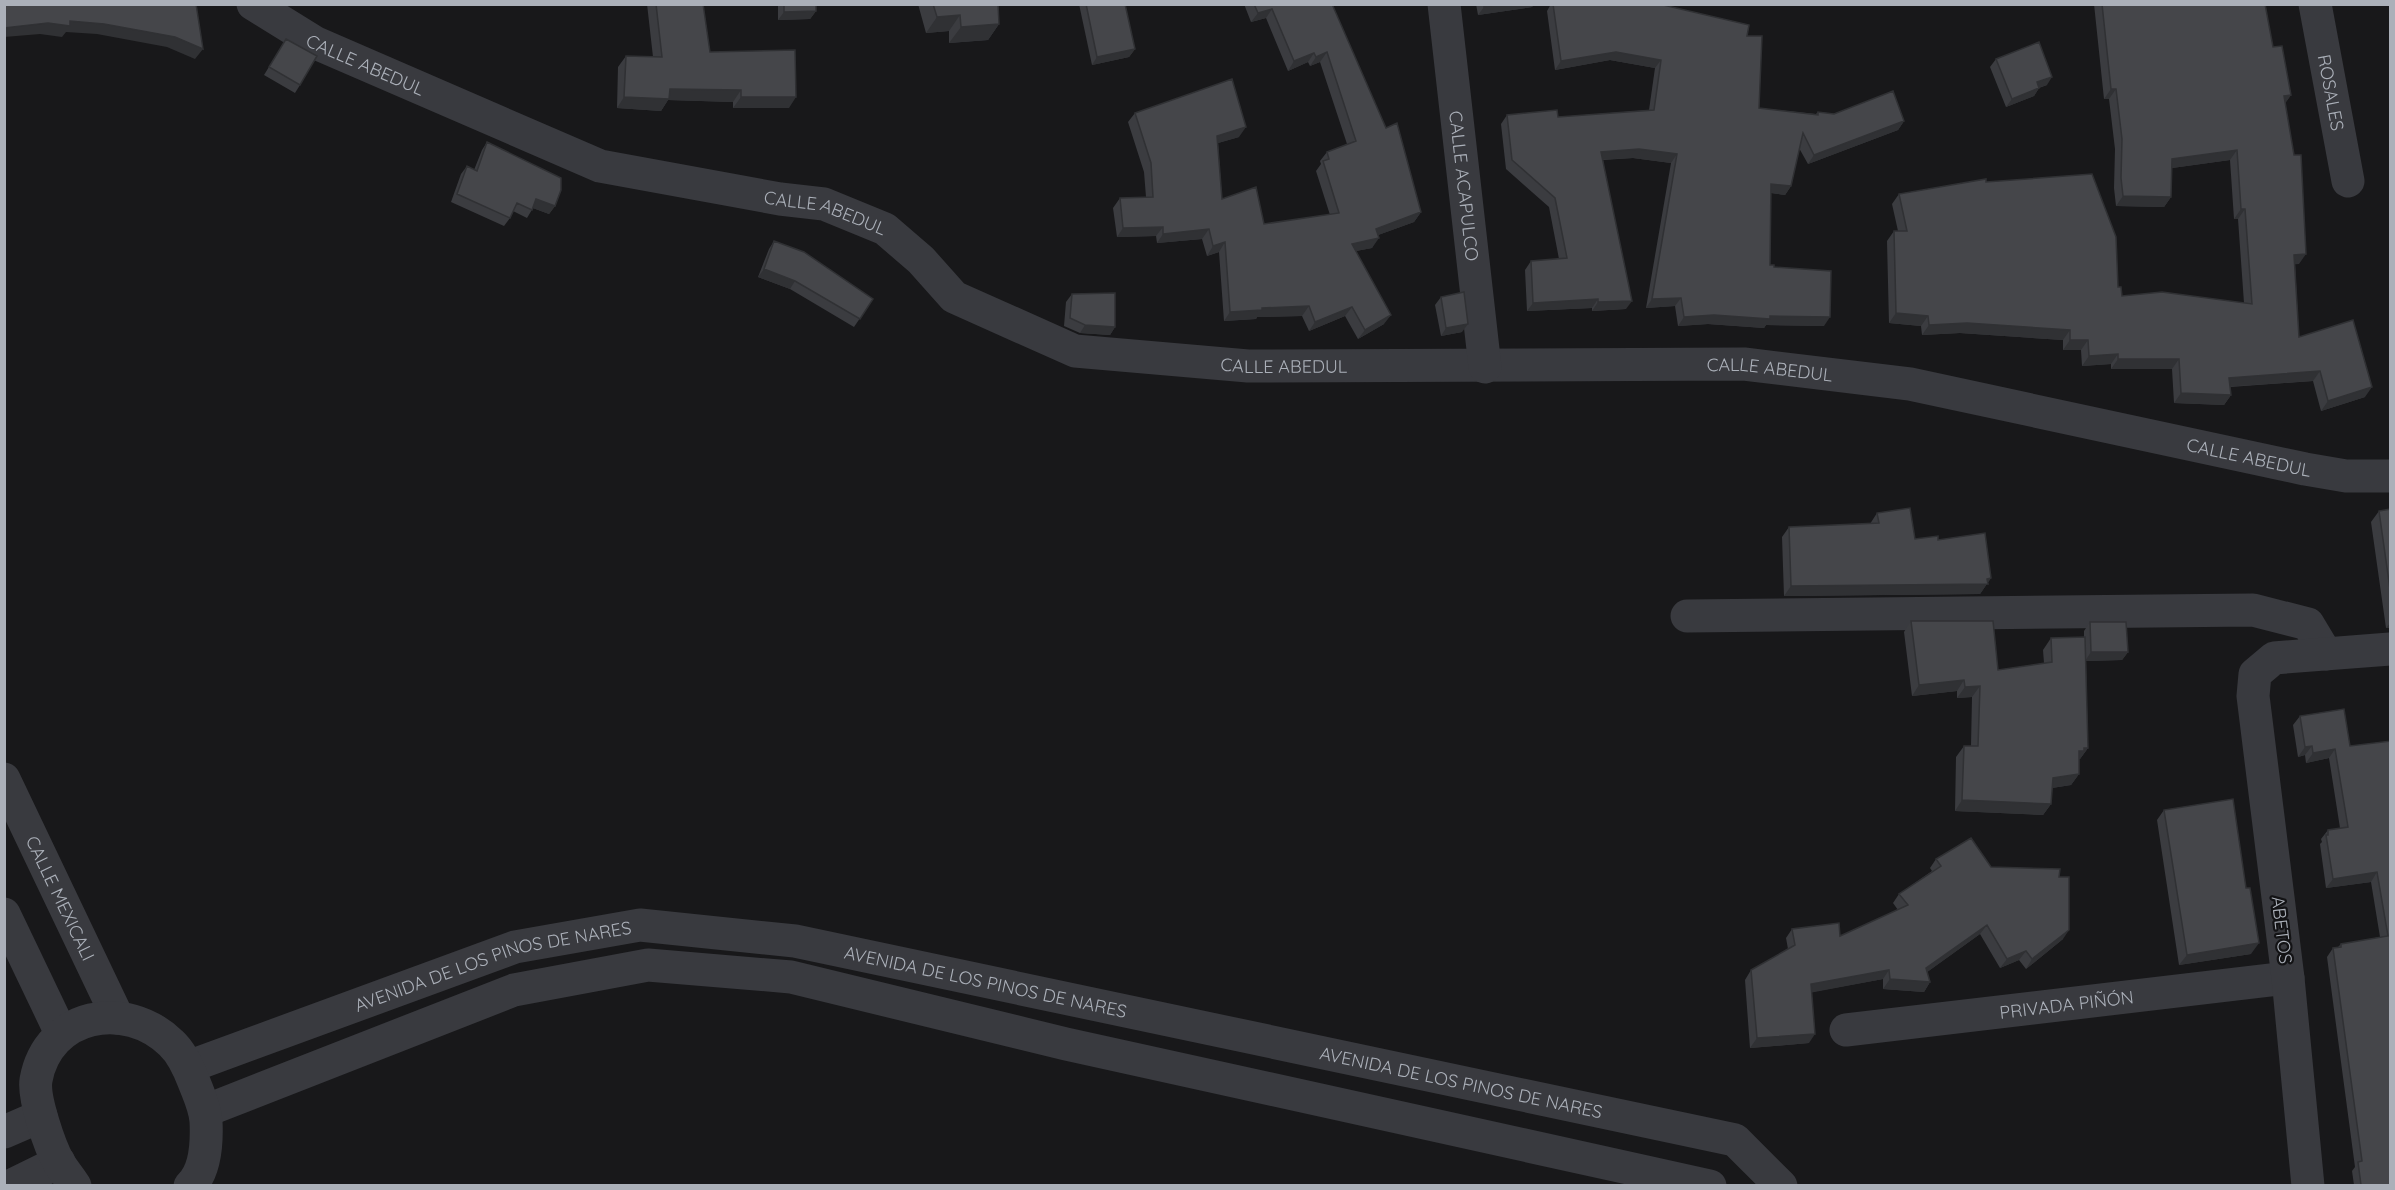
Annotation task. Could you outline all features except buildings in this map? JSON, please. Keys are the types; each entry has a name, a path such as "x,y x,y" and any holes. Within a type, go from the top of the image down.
{"street":[{"name":"CALLE ABEDUL","path":"253,4 316,43 600,166 780,199 824,204 885,229 921,260 954,297 1075,351 1248,366 1485,367 1744,364 1910,384 2305,470 2346,476 2391,476"},
{"name":"CALLE ACAPULCO","path":"1444,4 1485,367"},
{"name":"ROSALES","path":"2315,4 2348,181"},
{"path":"1687,616 2253,610 2308,624 2326,654 2391,649"},
{"name":"ABETOS","path":"2307,1185 2288,978 2253,696 2255,674 2274,658 2326,654"},
{"name":"CALLE MEXICALI","path":"4,779 118,1018"},
{"path":"4,914 61,1033"},
{"name":"AVENIDA DE LOS PINOS DE NARES","path":"188,1067 515,946 640,925 795,942 1080,1000 1735,1140 1773,1185"},
{"path":"791,977 795,942"},
{"path":"514,990 515,946"},
{"name":"AVENIDA DE LOS PINOS DE NARES","path":"205,1111 514,990 648,965 791,977 1066,1044 1710,1185"},
{"name":"PRIVADA PIÑÓN","path":"1846,1030 2288,978"},
{"path":"1066,1044 1080,1000"},
{"path":"10,1185 67,1174 41,1116 36,1081 46,1055 61,1033 82,1021 118,1018 147,1025 172,1043 188,1067 205,1111 207,1142 198,1179 190,1185"},
{"path":"268,1038 286,1079"},
{"path":"4,1132 41,1116"}]}
